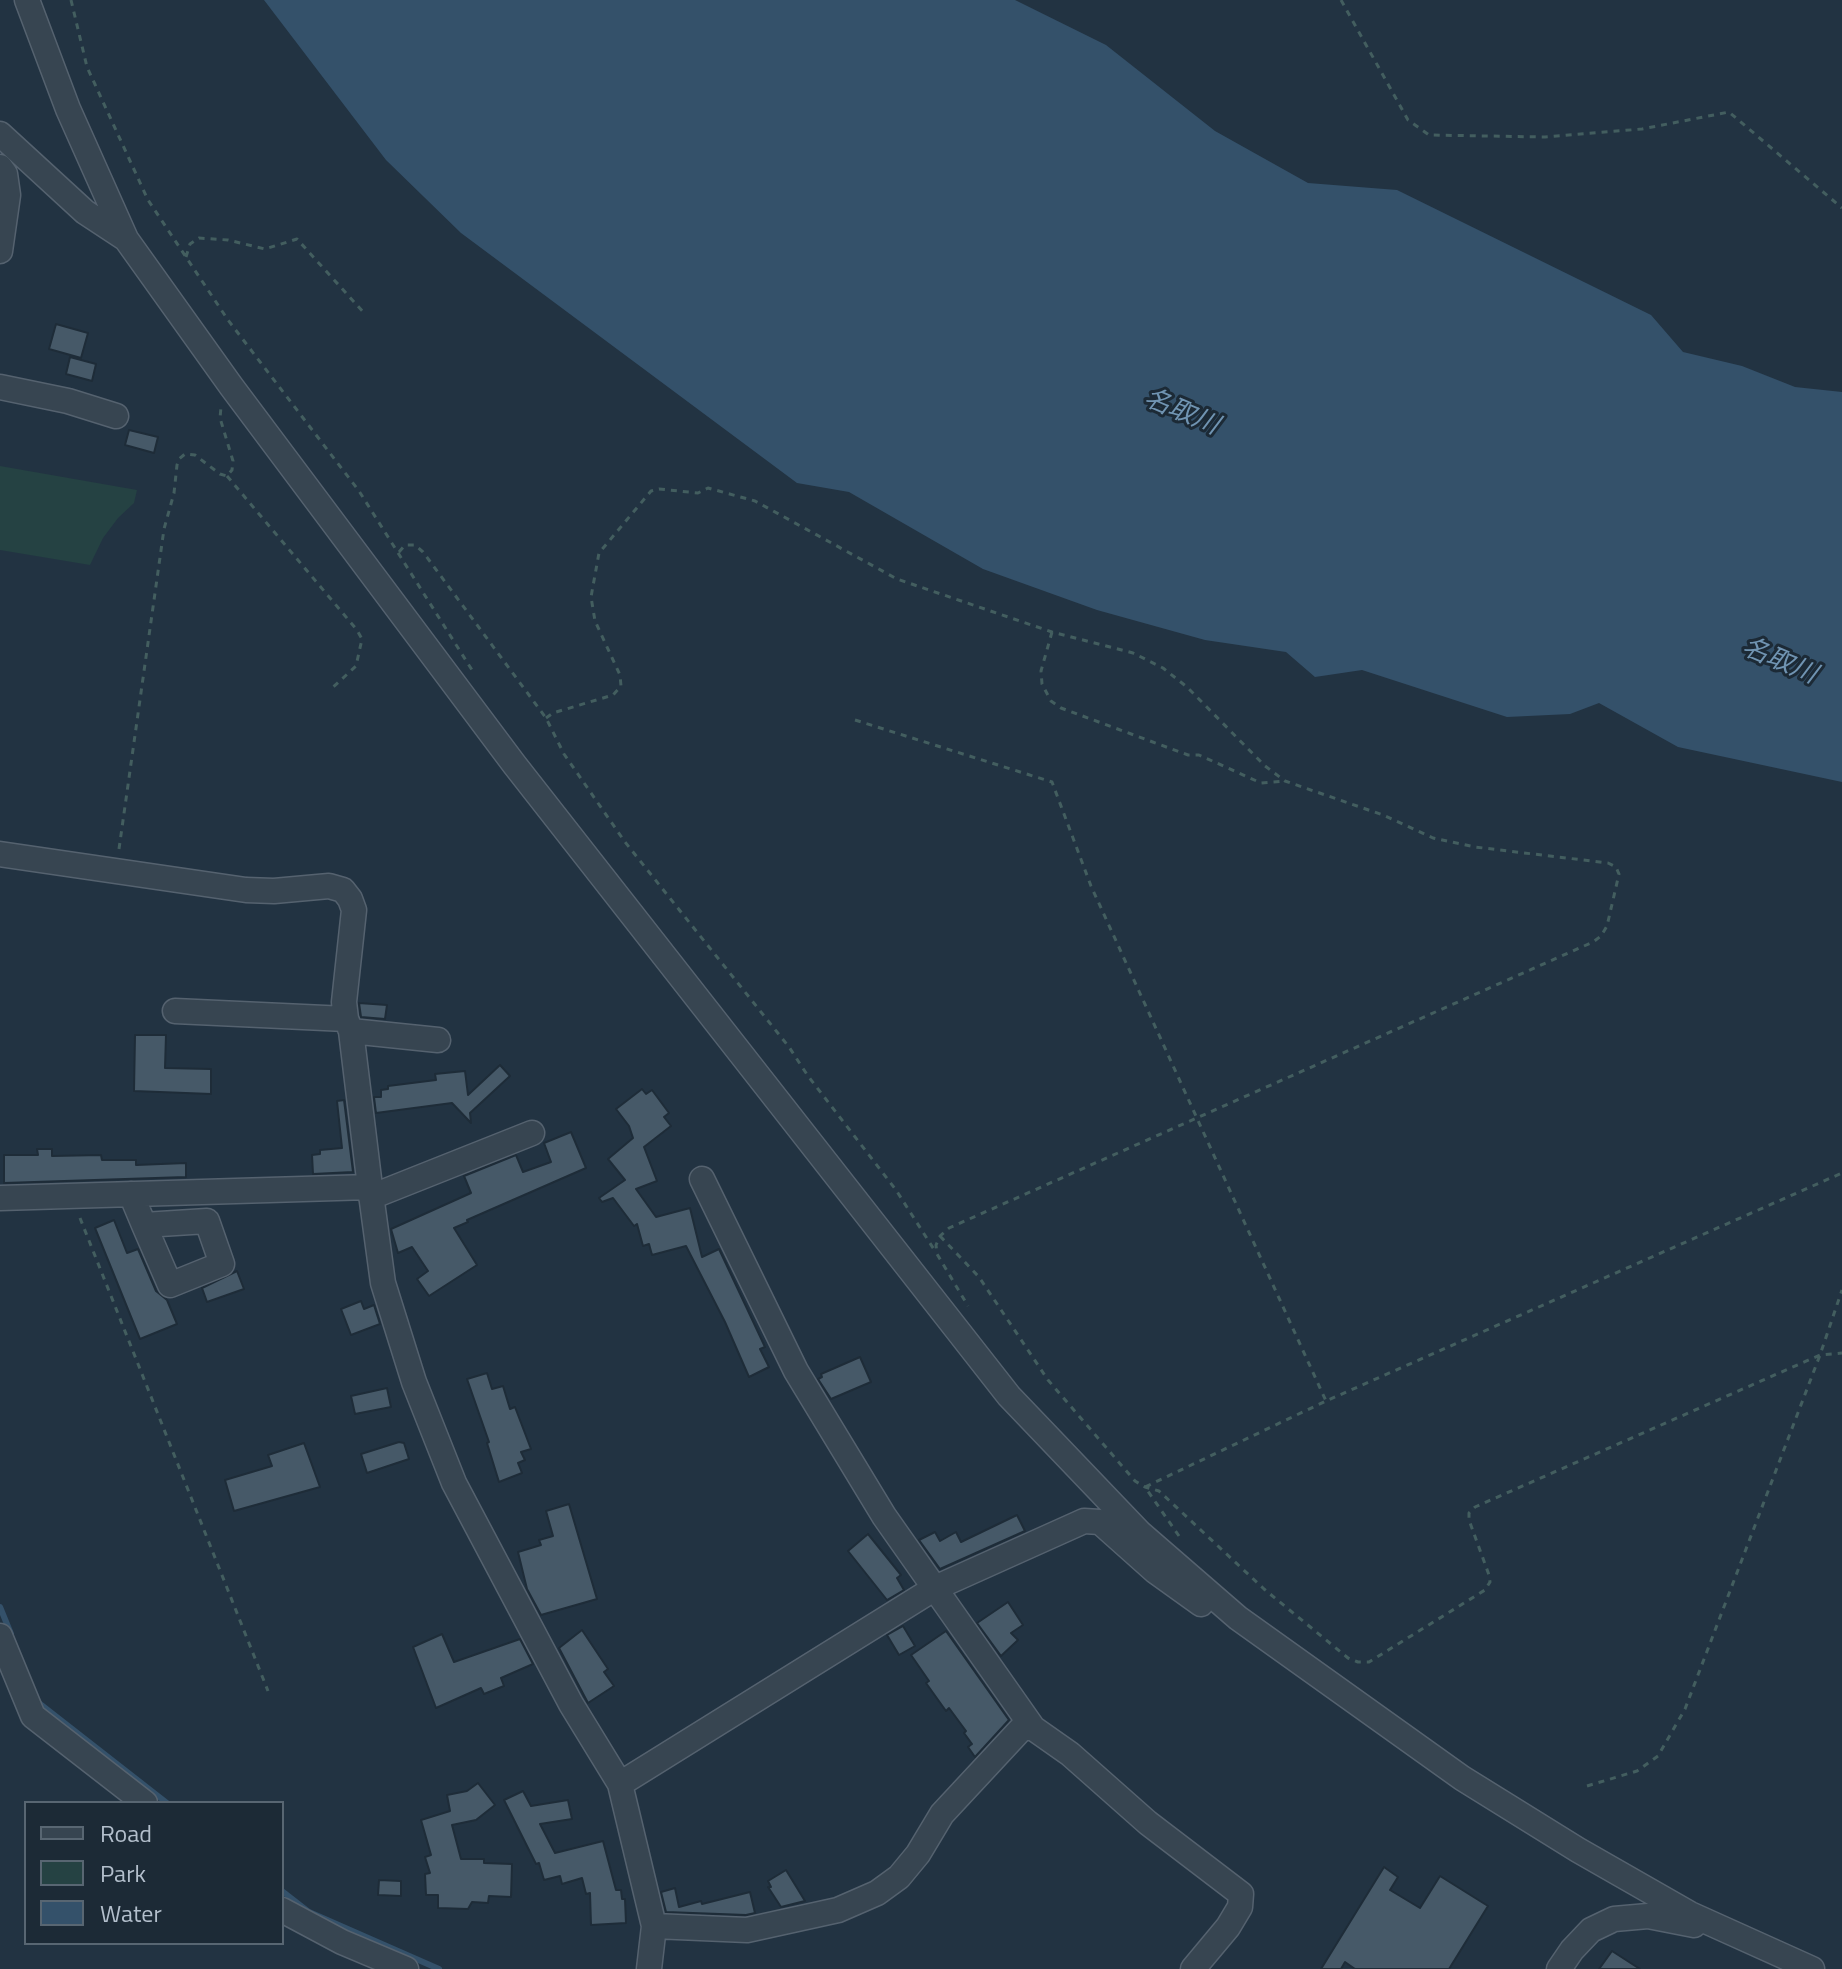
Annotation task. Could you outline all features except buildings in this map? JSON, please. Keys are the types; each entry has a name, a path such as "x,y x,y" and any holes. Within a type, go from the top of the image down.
{"street":[{"path":"27,0 68,109 126,239 231,386 514,764 1009,1396 1140,1533 1231,1612 1462,1778 1672,1904 1812,1969"},
{"path":"0,134 85,212 126,239"},
{"path":"0,167 5,174 8,195 0,251"},
{"path":"0,387 68,401 116,416"},
{"path":"0,854 246,890 329,886 343,890 350,899 354,910 344,1002 383,1283 414,1382 454,1483 571,1704 620,1784 654,1926 649,1969"},
{"path":"175,1011 349,1025 438,1040"},
{"path":"0,1198 370,1192 532,1133"},
{"path":"702,1179 796,1371 884,1516 1033,1728 1070,1754 1148,1823 1241,1894 1240,1907 1228,1927 1193,1969"},
{"path":"131,1194 144,1225"},
{"path":"620,1784 935,1588 1084,1521 1100,1522 1155,1571 1195,1601 1215,1610 1231,1612"},
{"path":"0,1636 33,1716 142,1801"},
{"path":"654,1926 747,1930 838,1910 877,1893 899,1877 918,1854 942,1814 1022,1728 1033,1728"},
{"path":"284,1911 342,1942 406,1969"},
{"path":"1559,1969 1591,1930 1614,1919 1648,1916 1742,1935"}],"path":[{"path":"71,0 87,67 148,200 228,320 359,491 474,673"},
{"path":"1341,0 1408,120 1429,135 1545,137 1642,129 1729,112 1842,208"},
{"path":"186,257 190,244 199,238 265,249 297,239 365,314"},
{"path":"227,476 232,470 233,461 220,418 221,405 231,386"},
{"path":"116,873 164,529 179,459 185,454 195,455 227,476 357,630 362,639 356,666 330,690"},
{"path":"546,718 553,713 613,695 621,686 620,675 595,621 591,597 599,553 651,491 698,493 708,488 755,501 797,522 881,573 1052,632 1133,653 1163,668 1187,687 1265,766 1285,781 1383,815 1433,838 1475,847 1608,863 1616,867 1619,874 1607,926 1593,942 949,1228 940,1236 936,1245 937,1254"},
{"path":"399,552 405,545 415,545 423,552 546,718 564,754 625,842 789,1047 896,1190 974,1317"},
{"path":"1052,632 1041,671 1042,684 1051,701 1061,708 1188,755 1199,755 1261,783 1285,781"},
{"path":"855,720 1052,782 1091,886 1326,1401"},
{"path":"1145,1487 1326,1401 1842,1173"},
{"path":"71,1196 268,1691"},
{"path":"940,1236 979,1277 1048,1380 1135,1481 1159,1491 1264,1589 1348,1658 1358,1662 1369,1662 1485,1590 1490,1582 1489,1575 1469,1520 1469,1513 1475,1507 1820,1355 1842,1353"},
{"path":"1587,1786 1637,1771 1658,1756 1685,1709 1842,1290"},
{"path":"1145,1487 1179,1537"}],"green space":[{"path":"0,466 137,490 134,503 103,538 90,565 0,550"}],"water":[{"name":"名取川","path":"264,0 1015,0 1106,45 1215,131 1308,183 1397,190 1651,315 1683,352 1742,366 1795,387 1842,392 1842,782 1678,747 1599,703 1570,714 1507,717 1362,670 1315,677 1286,652 1205,640 1097,610 983,569 849,492 797,483 461,233 386,160"}],"waterway":[{"path":"0,1607 11,1634"},
{"path":"39,1703 164,1801"},
{"path":"284,1893 309,1912 439,1969"}]}
